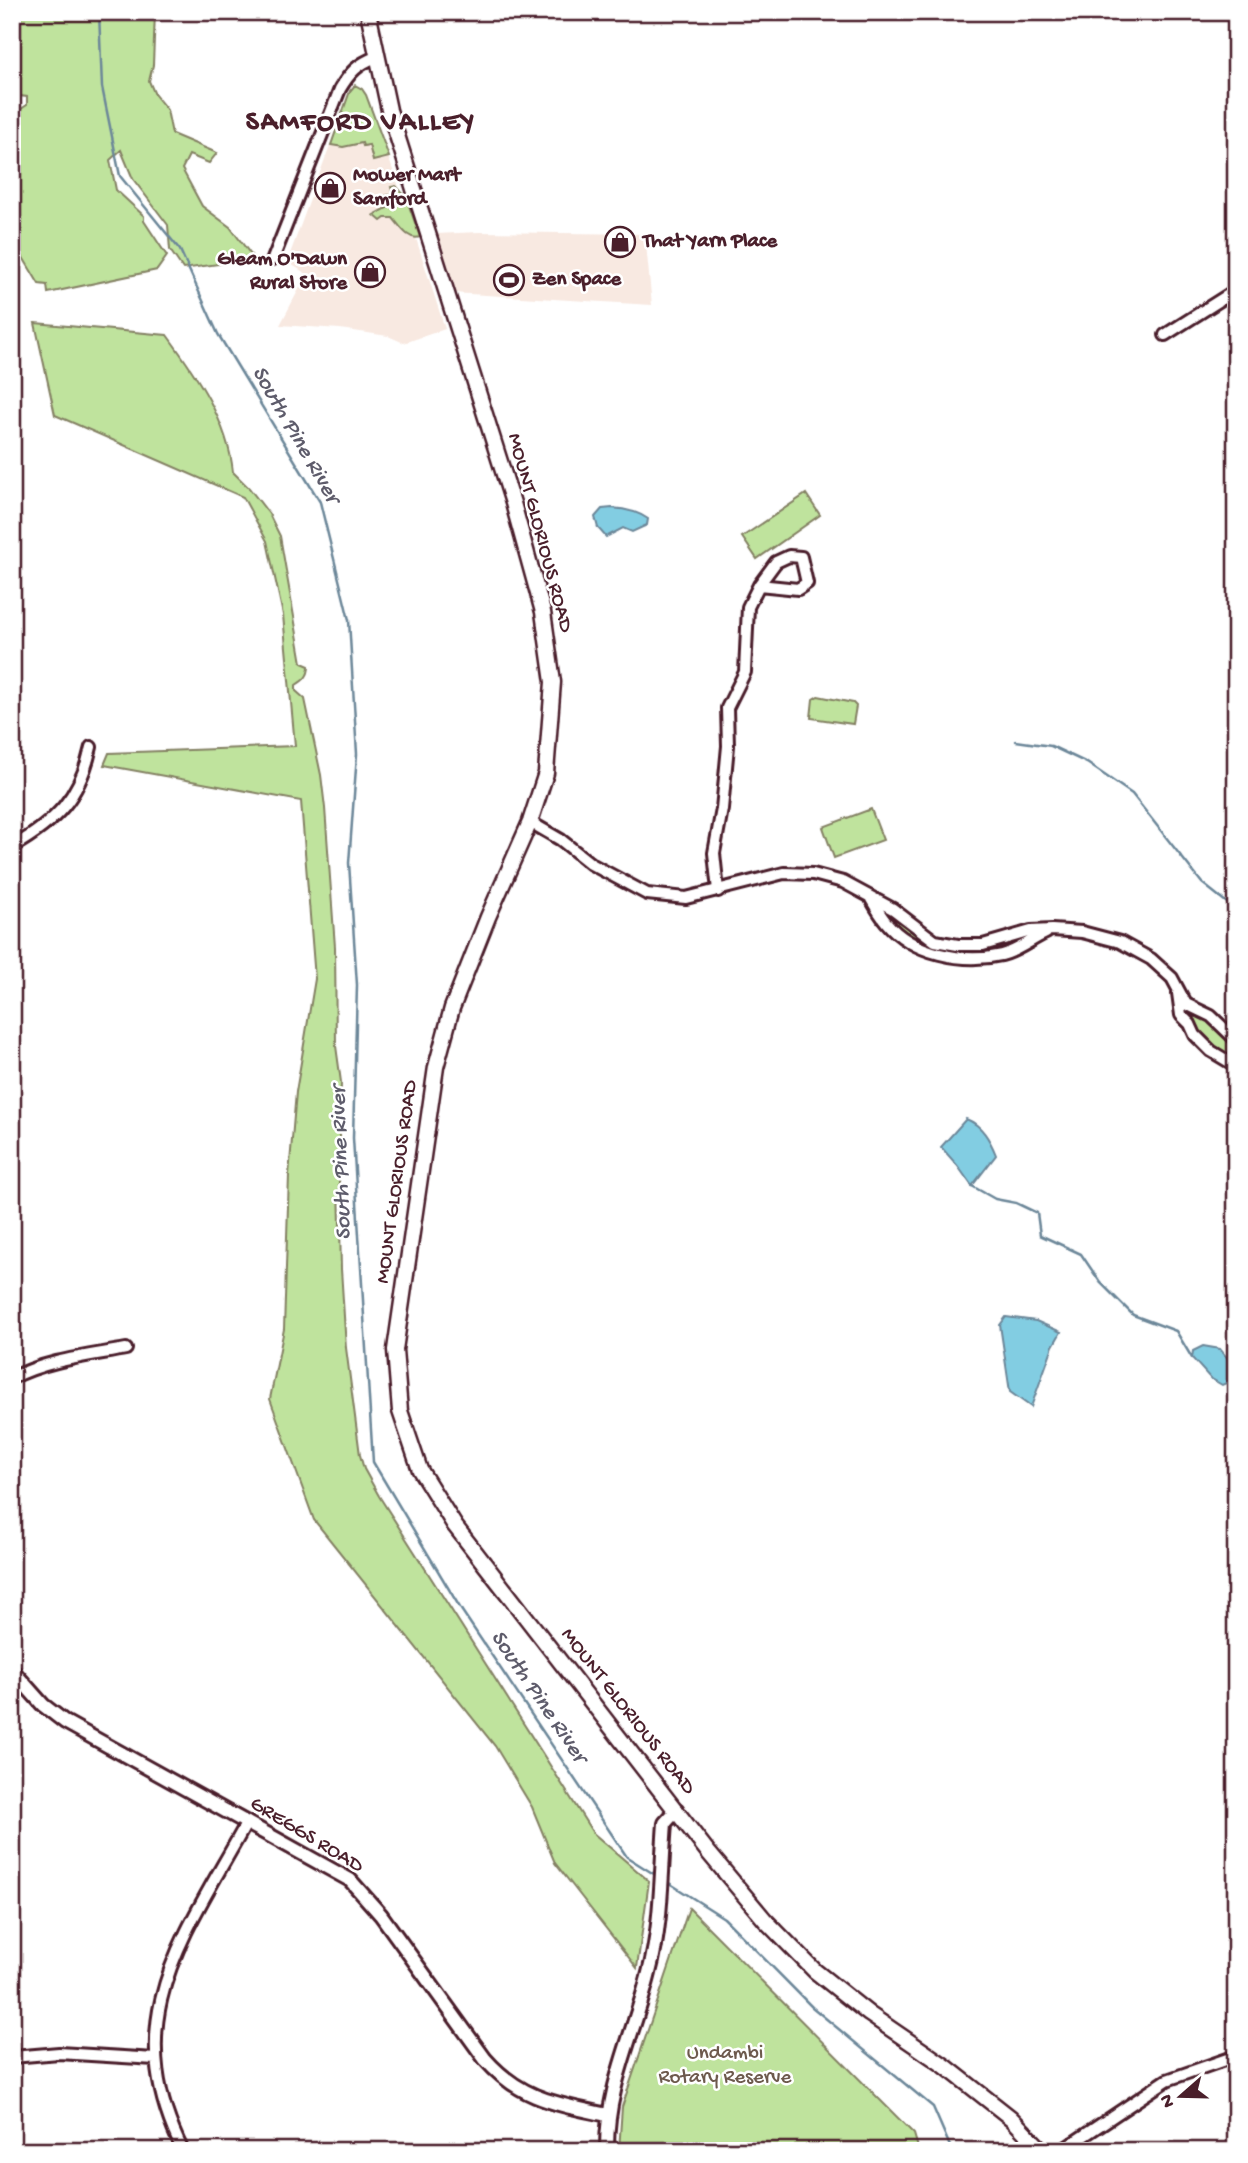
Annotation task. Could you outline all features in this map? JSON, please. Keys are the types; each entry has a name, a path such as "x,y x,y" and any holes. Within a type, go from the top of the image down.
{"main road":[{"name":"MOUNT GLORIOUS ROAD","path":"368,12 389,110 513,503 543,612 552,682 546,774 530,822 452,1008 436,1067 395,1350 400,1411 420,1470 455,1526 765,1920 816,1970 869,2014 945,2066 1002,2111 1043,2151"}],"street":[{"path":"273,259 340,89 352,69 363,61 376,57"},
{"path":"1165,335 1236,290"},
{"path":"718,891 714,853 728,746 727,708 745,672 747,607 759,586"},
{"path":"12,847 53,820 71,798 81,779 91,747"},
{"path":"530,822 561,840 591,864 647,894 687,898 784,873 813,874 844,882 893,909 935,941 983,945 1031,931 1052,930 1082,932 1120,942 1151,959 1172,978 1186,1004 1211,1016 1236,1040"},
{"path":"871,899 887,924 920,947 948,956 969,958 1002,955 1052,930"},
{"path":"969,958 970,945"},
{"path":"1179,991 1177,997 1181,1015 1190,1024 1195,1035 1211,1051 1236,1066"},
{"path":"12,1378 29,1369 126,1349"},
{"name":"GREGGS ROAD","path":"12,1670 43,1704 65,1722 342,1875 365,1895 498,2074 516,2088 542,2101 608,2115"},
{"path":"607,2151 608,2115 618,2070 649,1975 657,1935 665,1823 677,1810"},
{"path":"183,2151 162,2095 155,2059 159,2003 176,1952 247,1822"},
{"path":"12,2057 59,2053 155,2059"},
{"path":"1061,2151 1167,2080 1236,2056"}],"shaded area":[{"path":"355,85 366,95 445,329 404,343 388,336 340,329 280,325 307,274 287,262 350,91"},
{"path":"436,234 645,234 652,305 453,293"}],"green space":[{"path":"12,12 155,12 153,65 149,81 155,95 167,110 172,134 217,153 209,163 189,155 182,169 202,206 230,227 254,259 183,269 170,250 168,225 133,179 121,150 110,160 116,190 144,216 144,221 167,256 157,270 48,293 47,285 39,284 12,239 12,130 15,128 12,115 27,105 27,97 12,95 12,28 18,23 12,21"},
{"path":"355,85 366,95 389,157 373,161 369,145 363,146 362,143 343,147 331,145 350,91"},
{"path":"396,186 406,197 420,237 408,235 393,218 381,221 374,215 389,207 387,200 381,197 393,194 391,187"},
{"path":"35,323 167,335 200,383 218,417 230,453 233,472 269,514 280,536 302,663 309,666 306,677 296,685 296,691 305,699 325,808 335,947 336,1046 341,1082 341,1269 346,1348 360,1455 364,1469 379,1496 593,1833 649,1881 637,1968 555,1863 532,1807 495,1746 314,1520 270,1399 284,1329 289,1175 296,1092 315,979 301,801 104,765 109,753 295,746 283,615 267,541 243,497 55,415"},
{"path":"806,494 820,515 757,559 742,537"},
{"path":"818,696 853,703 856,706 853,724 811,718 813,699"},
{"path":"871,809 883,840 834,858 823,827"},
{"path":"876,908 893,909 935,941 958,945 1052,930 984,957 920,947"},
{"path":"1179,991 1236,1040 1236,1066 1211,1051 1181,1015"},
{"name":"Undambi Rotary Reserve","path":"689,1908 914,2134 919,2151 619,2151 622,2107"}],"water":[{"path":"612,508 640,514 648,519 647,525 632,532 623,528 606,537 598,528 595,517 602,509"},
{"path":"966,1119 977,1125 985,1134 996,1155 972,1186 941,1147"},
{"path":"1006,1317 1036,1321 1061,1332 1053,1346 1031,1407 1010,1392 1000,1325"},
{"path":"1203,1346 1220,1349 1234,1366 1233,1380 1222,1385 1210,1378 1192,1358 1193,1351"}],"waterway":[{"name":"South Pine River","path":"99,12 102,87 120,176 180,250 218,334 320,502 349,620 357,754 349,863 357,985 353,1138 373,1462 462,1611 627,1857 657,1876"},
{"path":"1016,741 1051,746 1087,763 1132,794 1202,883 1236,910"},
{"path":"972,1186 995,1199 1016,1203 1037,1213 1040,1235 1081,1254 1100,1282 1133,1315 1176,1331 1192,1358"},
{"name":"South Pine River","path":"666,1881 724,1918 812,2007 933,2107 952,2151"}],"place":[{"name":"Mower Mart Samford","path":"330,188"},
{"name":"That Yarn Place","path":"620,242"},
{"name":"Gleam O'Dawn Rural Store","path":"370,272"},
{"name":"Zen Space","path":"509,280"}],"district":[{"name":"SAMFORD VALLEY","path":"361,123"}]}
